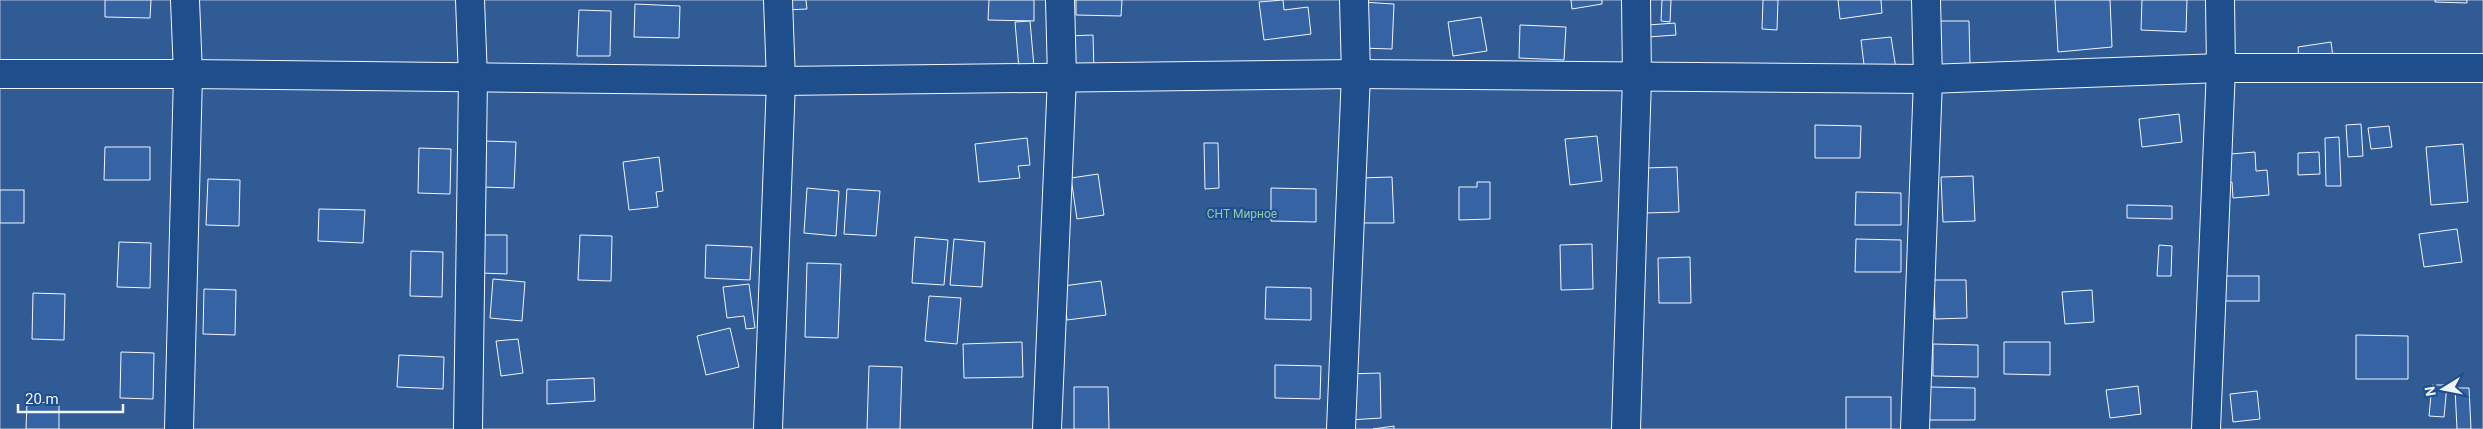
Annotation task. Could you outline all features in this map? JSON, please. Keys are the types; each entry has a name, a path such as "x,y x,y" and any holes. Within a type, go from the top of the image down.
{"street":[{"path":"179,429 188,74 185,0"},
{"path":"468,429 473,78 470,0"},
{"path":"768,429 781,81 778,0"},
{"path":"1047,429 1062,77 1060,0"},
{"path":"1341,429 1356,74 1354,0"},
{"path":"1626,429 1637,78 1636,0"},
{"path":"1914,429 1928,79 1926,0"},
{"path":"2206,429 2221,68 2220,0"},
{"path":"0,74 188,74 781,81 1356,74 1637,78 1928,79 2221,68 2483,68"}],"shaded area":[{"name":"СНТ Мирное","path":"0,0 2483,0 2483,429 0,429"}],"building":[{"path":"105,0 151,0 150,18 105,17"},
{"path":"786,0 806,0 807,9 786,10"},
{"path":"989,0 1034,0 1034,21 988,20"},
{"path":"1076,0 1122,0 1121,16 1076,15"},
{"path":"1283,0 1284,10 1308,7 1311,34 1264,40 1259,2"},
{"path":"1571,0 1602,0 1602,4 1572,9"},
{"path":"1662,0 1671,0 1670,22 1661,21"},
{"path":"1763,0 1778,0 1777,30 1762,29"},
{"path":"1838,0 1881,0 1882,13 1840,19"},
{"path":"2055,0 2110,0 2112,47 2058,52"},
{"path":"2142,0 2187,0 2186,32 2141,30"},
{"path":"2435,0 2467,0 2467,3 2435,2"},
{"path":"1362,2 1394,4 1392,49 1360,48"},
{"path":"635,4 680,6 679,38 634,37"},
{"path":"579,10 611,11 610,56 577,56"},
{"path":"1481,17 1487,51 1453,56 1448,22"},
{"path":"1030,21 1034,67 1019,69 1015,22"},
{"path":"1937,21 1969,21 1970,66 1938,67"},
{"path":"1675,23 1676,35 1648,37 1648,25"},
{"path":"1520,25 1566,27 1564,60 1519,58"},
{"path":"1093,35 1094,72 1066,73 1065,36"},
{"path":"1891,37 1896,69 1865,73 1861,40"},
{"path":"2331,42 2333,57 2299,62 2298,47"},
{"path":"2179,114 2182,142 2142,147 2139,119"},
{"path":"2361,124 2363,156 2348,157 2346,125"},
{"path":"1815,125 1861,126 1860,158 1815,158"},
{"path":"2389,126 2392,147 2371,149 2368,128"},
{"path":"1597,136 1602,181 1570,185 1565,139"},
{"path":"2339,137 2341,186 2326,186 2325,138"},
{"path":"1027,138 1030,165 1018,166 1020,178 979,182 975,144"},
{"path":"483,141 516,142 514,188 482,187"},
{"path":"1204,143 1218,143 1219,188 1205,189"},
{"path":"2463,144 2468,202 2431,205 2426,147"},
{"path":"105,147 150,147 150,180 104,180"},
{"path":"419,148 451,149 450,194 418,193"},
{"path":"2255,152 2256,171 2267,170 2269,195 2233,198 2232,182 2221,183 2219,155"},
{"path":"2319,152 2320,174 2298,175 2298,153"},
{"path":"659,157 663,191 656,192 658,207 629,210 623,162"},
{"path":"1677,167 1679,212 1646,213 1645,168"},
{"path":"1098,174 1104,215 1077,219 1071,178"},
{"path":"1973,176 1975,221 1943,222 1941,177"},
{"path":"1392,177 1394,223 1361,223 1360,178"},
{"path":"208,179 240,180 239,226 206,225"},
{"path":"1477,182 1490,182 1490,219 1459,220 1459,187 1477,187"},
{"path":"807,188 839,191 836,236 804,233"},
{"path":"1271,188 1316,189 1316,222 1271,221"},
{"path":"847,189 880,191 876,236 844,234"},
{"path":"0,190 24,190 24,223 0,223"},
{"path":"1856,192 1901,193 1901,225 1855,225"},
{"path":"2127,205 2172,206 2172,219 2127,218"},
{"path":"319,209 365,210 363,243 318,241"},
{"path":"2457,229 2462,262 2424,267 2419,234"},
{"path":"481,235 507,235 507,274 481,273"},
{"path":"580,235 612,236 611,281 578,280"},
{"path":"915,237 948,240 944,285 912,283"},
{"path":"954,239 985,242 982,287 950,285"},
{"path":"1856,239 1901,240 1901,272 1855,272"},
{"path":"119,242 151,243 150,288 117,287"},
{"path":"1592,244 1593,289 1561,290 1560,245"},
{"path":"706,245 752,247 750,280 705,278"},
{"path":"2159,245 2172,246 2171,276 2157,276"},
{"path":"411,251 443,252 442,297 410,296"},
{"path":"1690,257 1691,303 1659,303 1658,258"},
{"path":"807,263 841,264 838,338 805,337"},
{"path":"2225,276 2259,276 2259,301 2225,301"},
{"path":"493,279 525,282 522,321 490,318"},
{"path":"1934,280 1966,280 1967,318 1935,319"},
{"path":"1101,281 1106,315 1067,320 1063,286"},
{"path":"749,284 755,328 746,329 744,316 727,318 723,287"},
{"path":"1266,287 1311,288 1311,320 1265,319"},
{"path":"204,289 236,290 235,335 203,334"},
{"path":"2092,290 2094,322 2065,324 2062,292"},
{"path":"33,293 65,294 64,340 32,339"},
{"path":"929,296 961,298 957,344 925,341"},
{"path":"730,328 739,367 706,375 697,336"},
{"path":"2356,335 2408,336 2408,379 2356,379"},
{"path":"518,339 523,373 501,376 496,341"},
{"path":"1022,342 1023,377 964,378 963,344"},
{"path":"2004,342 2050,342 2050,375 2004,374"},
{"path":"1933,344 1978,345 1978,377 1933,376"},
{"path":"121,352 154,353 153,399 120,398"},
{"path":"399,355 444,357 443,389 397,387"},
{"path":"1275,365 1321,366 1320,399 1275,398"},
{"path":"869,366 902,367 900,429 867,429"},
{"path":"1380,373 1381,418 1349,420 1347,374"},
{"path":"594,378 595,401 547,404 547,380"},
{"path":"2432,385 2447,385 2444,417 2429,416"},
{"path":"2138,386 2141,414 2110,418 2106,390"},
{"path":"1074,387 1108,387 1109,429 1074,429"},
{"path":"1930,387 1975,388 1975,420 1929,420"},
{"path":"2455,388 2469,388 2471,429 2457,429"},
{"path":"2257,391 2260,419 2233,422 2230,394"},
{"path":"1846,397 1891,397 1891,429 1846,429"},
{"path":"27,402 59,403 59,429 26,429"},
{"path":"1394,426 1394,429 1373,429"}]}
